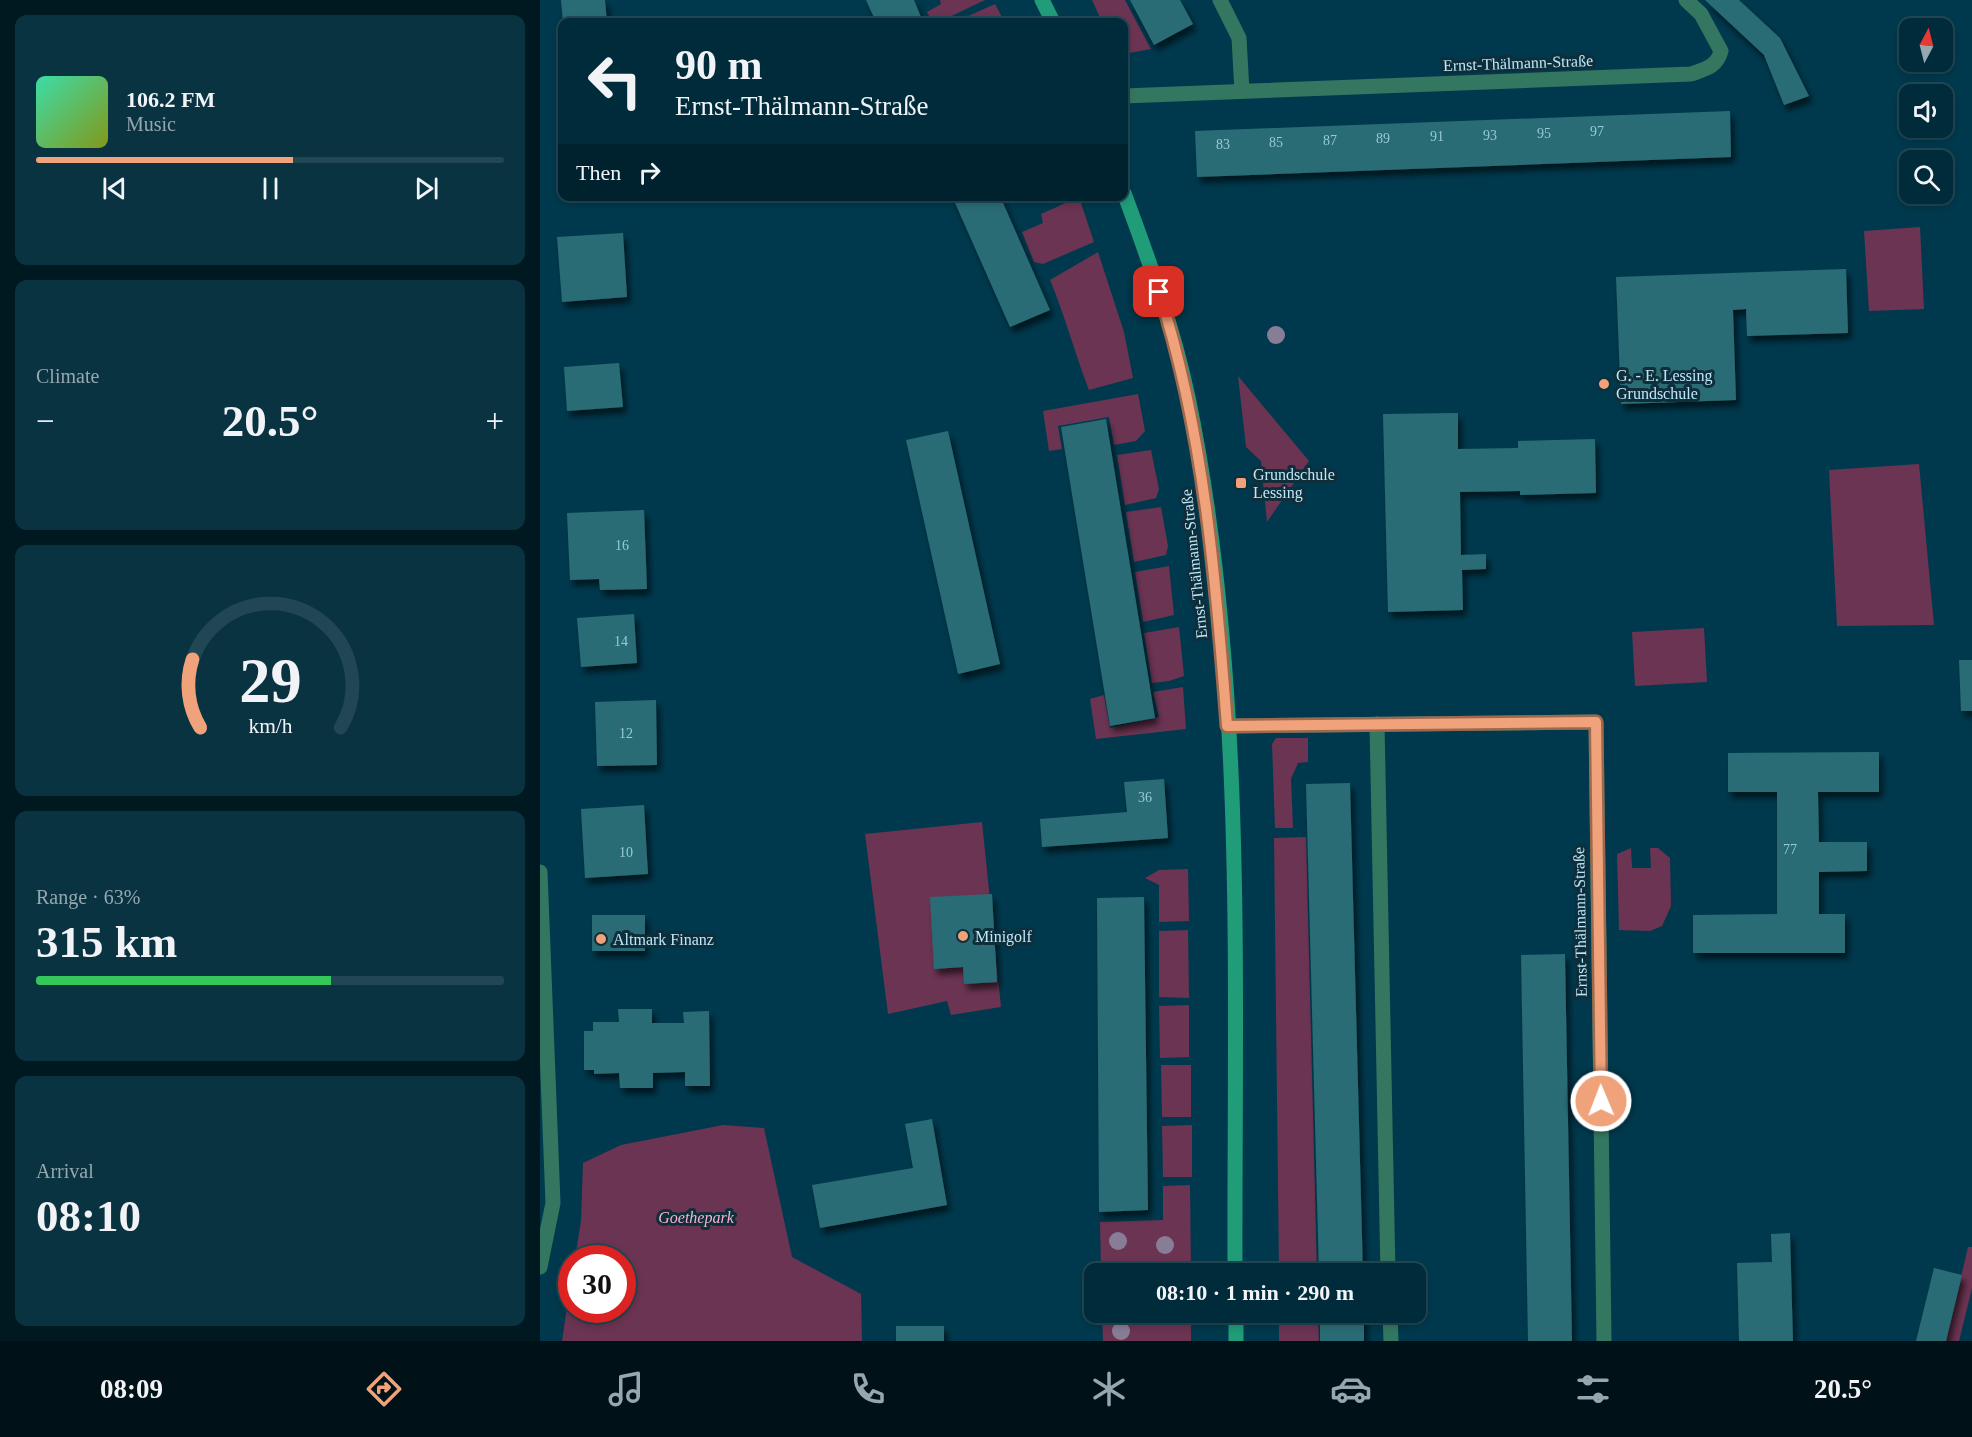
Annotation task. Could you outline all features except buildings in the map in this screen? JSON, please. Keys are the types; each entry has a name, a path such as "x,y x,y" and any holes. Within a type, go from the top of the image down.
{"main road":[{"path":"1042,0 1051,18"},
{"name":"Ernst-Thälmann-Straße","path":"1127,201 1166,313 1187,396 1204,488 1219,617 1227,726 1233,866 1235,1263"},
{"path":"1236,1323 1236,1341"}],"street":[{"path":"1220,0 1239,38 1242,91"},
{"name":"Ernst-Thälmann-Straße","path":"1128,96 1691,74 1711,67 1719,60 1721,51 1701,14 1686,0"},
{"name":"Ernst-Thälmann-Straße","path":"1227,726 1596,722 1604,1341"},
{"path":"1377,724 1388,1263"},
{"path":"540,872 553,1203 540,1267"},
{"path":"1390,1323 1391,1341"}],"green space":[{"path":"940,0 985,0 947,18 930,18 927,12 941,4"},
{"path":"1092,0 1125,0 1151,49 1129,53 1128,18 1100,18"},
{"path":"995,4 1002,18 964,18"},
{"path":"1070,201 1080,201 1094,242 1043,264 1034,262 1022,232 1043,223 1041,214"},
{"path":"1920,227 1924,309 1869,311 1864,231"},
{"path":"1098,252 1124,332 1133,378 1089,390 1050,280"},
{"path":"1238,376 1309,461 1267,522 1261,461 1246,447"},
{"path":"1138,394 1145,431 1136,441 1114,445 1109,417 1058,426 1062,449 1049,451 1043,411"},
{"path":"1151,450 1159,489 1156,498 1125,505 1117,455"},
{"path":"1919,464 1934,625 1837,626 1829,470"},
{"path":"1161,507 1168,546 1166,555 1134,562 1126,512"},
{"path":"1169,566 1174,615 1143,622 1135,572"},
{"path":"1179,627 1184,676 1152,683 1144,633"},
{"path":"1704,628 1707,682 1635,686 1632,632"},
{"path":"1183,687 1186,729 1096,739 1090,699 1104,695 1110,728 1159,717 1153,692"},
{"path":"1276,738 1308,738 1308,762 1298,763 1291,779 1293,828 1275,828 1272,744"},
{"path":"982,822 1001,1007 951,1015 947,1001 888,1014 865,834"},
{"path":"1306,837 1317,1263 1279,1263 1274,838"},
{"path":"1631,848 1632,868 1651,868 1650,848 1658,848 1670,858 1671,906 1662,926 1650,931 1619,930 1617,854"},
{"path":"1188,869 1189,921 1159,922 1159,885 1145,878 1159,870"},
{"path":"1188,930 1189,998 1159,997 1159,931"},
{"path":"1189,1005 1189,1057 1160,1058 1159,1006"},
{"path":"1161,1065 1191,1065 1191,1117 1162,1117"},
{"name":"Goethepark","path":"723,1125 764,1128 792,1257 861,1294 862,1341 562,1341 565,1323 636,1323 636,1245 577,1245 581,1221 583,1163 621,1145"},
{"path":"1192,1125 1192,1177 1163,1177 1162,1126"},
{"path":"1190,1185 1191,1263 1101,1263 1100,1222 1163,1220 1163,1186"},
{"path":"1968,1247 1972,1247 1972,1288 1959,1341 1946,1341"},
{"path":"1102,1323 1191,1323 1191,1341 1103,1341"},
{"path":"1279,1323 1318,1323 1319,1341 1279,1341"}],"place":[{"name":"G. - E. Lessing Grundschule","path":"1604,384"},
{"name":"Grundschule Lessing","path":"1241,483"},
{"name":"Minigolf","path":"963,936"},
{"name":"Altmark Finanz","path":"601,939"}],"route":[{"path":"1159,292 1187,396 1204,488 1219,617 1227,726 1596,722 1601,1101"}]}
